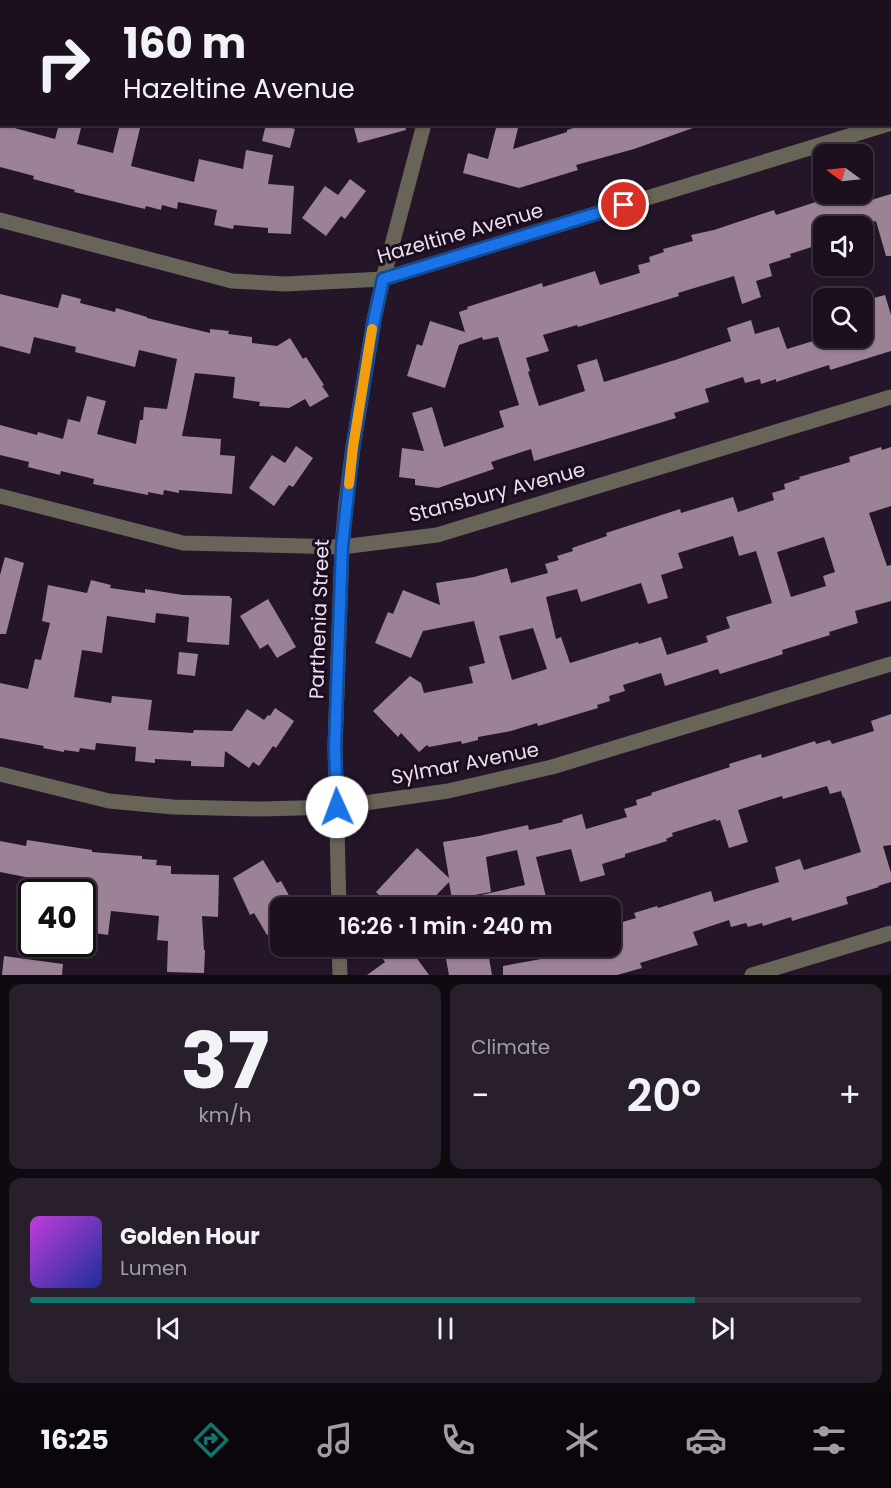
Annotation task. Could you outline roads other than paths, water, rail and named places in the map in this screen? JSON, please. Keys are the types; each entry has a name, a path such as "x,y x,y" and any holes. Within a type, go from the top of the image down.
{"street":[{"name":"Parthenia Street","path":"339,897 335,747 342,547 353,447 374,320 423,126"},
{"name":"Hazeltine Avenue","path":"0,220 232,281 285,284 383,279 882,126"},
{"name":"Stansbury Avenue","path":"0,496 183,543 342,547 437,535 891,397"},
{"name":"Sylmar Avenue","path":"0,774 109,801 173,807 261,809 337,807 448,791 552,767 891,664"},
{"path":"752,975 891,933"},
{"path":"339,957 340,975"}]}
